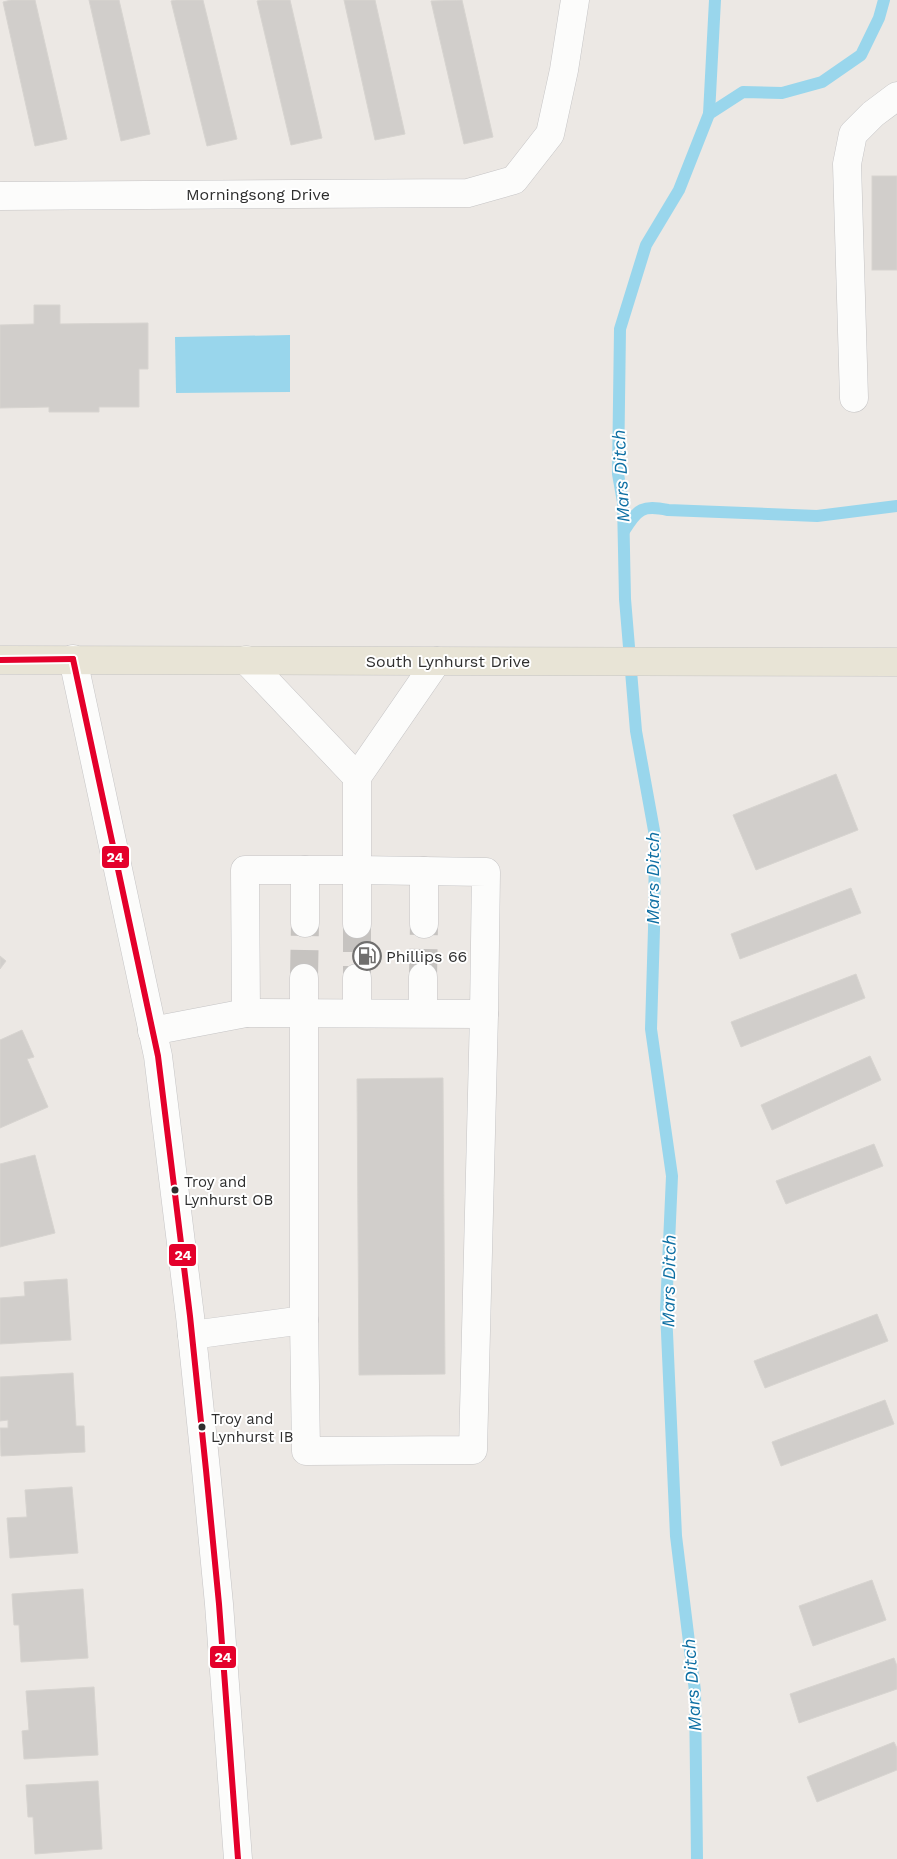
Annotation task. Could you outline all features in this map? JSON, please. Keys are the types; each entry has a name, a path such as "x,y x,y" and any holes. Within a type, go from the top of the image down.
{"main road":[{"name":"South Lynhurst Drive","path":"0,660 897,662"}],"street":[{"name":"Morningsong Drive","path":"0,196 468,193 514,180 550,134 564,70 575,0"},
{"path":"854,398 847,164 853,134 873,114 897,96"},
{"path":"73,659 158,1056 192,1335 219,1604 238,1859"},
{"path":"246,660 357,777"},
{"path":"357,924 357,777 437,661"},
{"path":"246,1013 245,870 486,872 472,1450 306,1451 304,978"},
{"path":"305,870 305,923"},
{"path":"424,871 424,924"},
{"path":"423,977 423,1013"},
{"path":"357,978 357,1013"},
{"path":"152,1031 246,1013 484,1014"},
{"path":"192,1335 304,1320"}],"water":[{"path":"290,335 290,392 176,393 175,337"}],"building":[{"path":"35,0 67,139 35,146 3,2"},
{"path":"89,0 119,0 150,134 121,141"},
{"path":"203,0 237,139 207,146 171,1"},
{"path":"290,0 322,138 291,145 257,1"},
{"path":"344,0 375,0 405,134 375,140"},
{"path":"462,0 493,137 464,144 431,1"},
{"path":"872,176 897,176 897,270 872,270"},
{"path":"34,305 60,305 60,324 148,323 148,369 139,369 139,407 99,407 99,412 49,412 49,407 0,408 0,325 34,324"},
{"path":"836,774 858,830 756,870 733,815"},
{"path":"851,888 861,913 740,959 731,934"},
{"path":"0,956 6,961 0,969"},
{"path":"856,974 865,998 741,1047 731,1022"},
{"path":"22,1030 34,1057 27,1059 48,1107 0,1128 0,1040"},
{"path":"870,1056 881,1080 772,1130 761,1105"},
{"path":"443,1078 445,1374 359,1375 357,1079"},
{"path":"874,1144 883,1166 786,1204 776,1181"},
{"path":"35,1155 55,1233 0,1247 0,1164"},
{"path":"67,1279 71,1340 0,1344 0,1298 25,1296 24,1282"},
{"path":"877,1314 888,1341 765,1388 754,1361"},
{"path":"73,1373 76,1426 84,1426 85,1452 1,1456 0,1428 8,1428 8,1420 0,1421 0,1377"},
{"path":"885,1400 894,1424 781,1466 772,1442"},
{"path":"72,1487 78,1553 10,1558 7,1518 27,1517 25,1490"},
{"path":"872,1580 886,1620 813,1646 799,1606"},
{"path":"83,1589 88,1658 21,1662 19,1625 14,1625 12,1594"},
{"path":"894,1658 897,1666 897,1689 799,1723 790,1694"},
{"path":"94,1687 98,1755 24,1759 22,1731 29,1730 26,1691"},
{"path":"894,1742 897,1748 897,1770 817,1802 807,1777"},
{"path":"98,1781 102,1849 35,1854 33,1817 28,1817 26,1785"}],"waterway":[{"path":"709,114 715,0"},
{"name":"Mars Ditch","path":"697,1859 695,1691 676,1536 666,1310 672,1176 651,1029 655,836 636,731 625,599 623,502 618,474 620,329 646,245 679,190 709,114 743,92 782,93 822,82 861,55 879,18 884,0"},
{"path":"624,531 633,517 647,508 817,516 897,506"}],"tunnel":[{"path":"304,978 305,923"},
{"path":"357,924 357,978"},
{"path":"423,977 424,924"}],"transit line":[{"name":"24","path":"73,659 158,1056 190,1316 206,1470 219,1604 238,1859"},
{"name":"24","path":"0,660 73,659"}],"place":[{"name":"Phillips 66","path":"367,956"},
{"name":"Troy and Lynhurst OB","path":"175,1190"},
{"name":"Troy and Lynhurst IB","path":"202,1427"}]}
